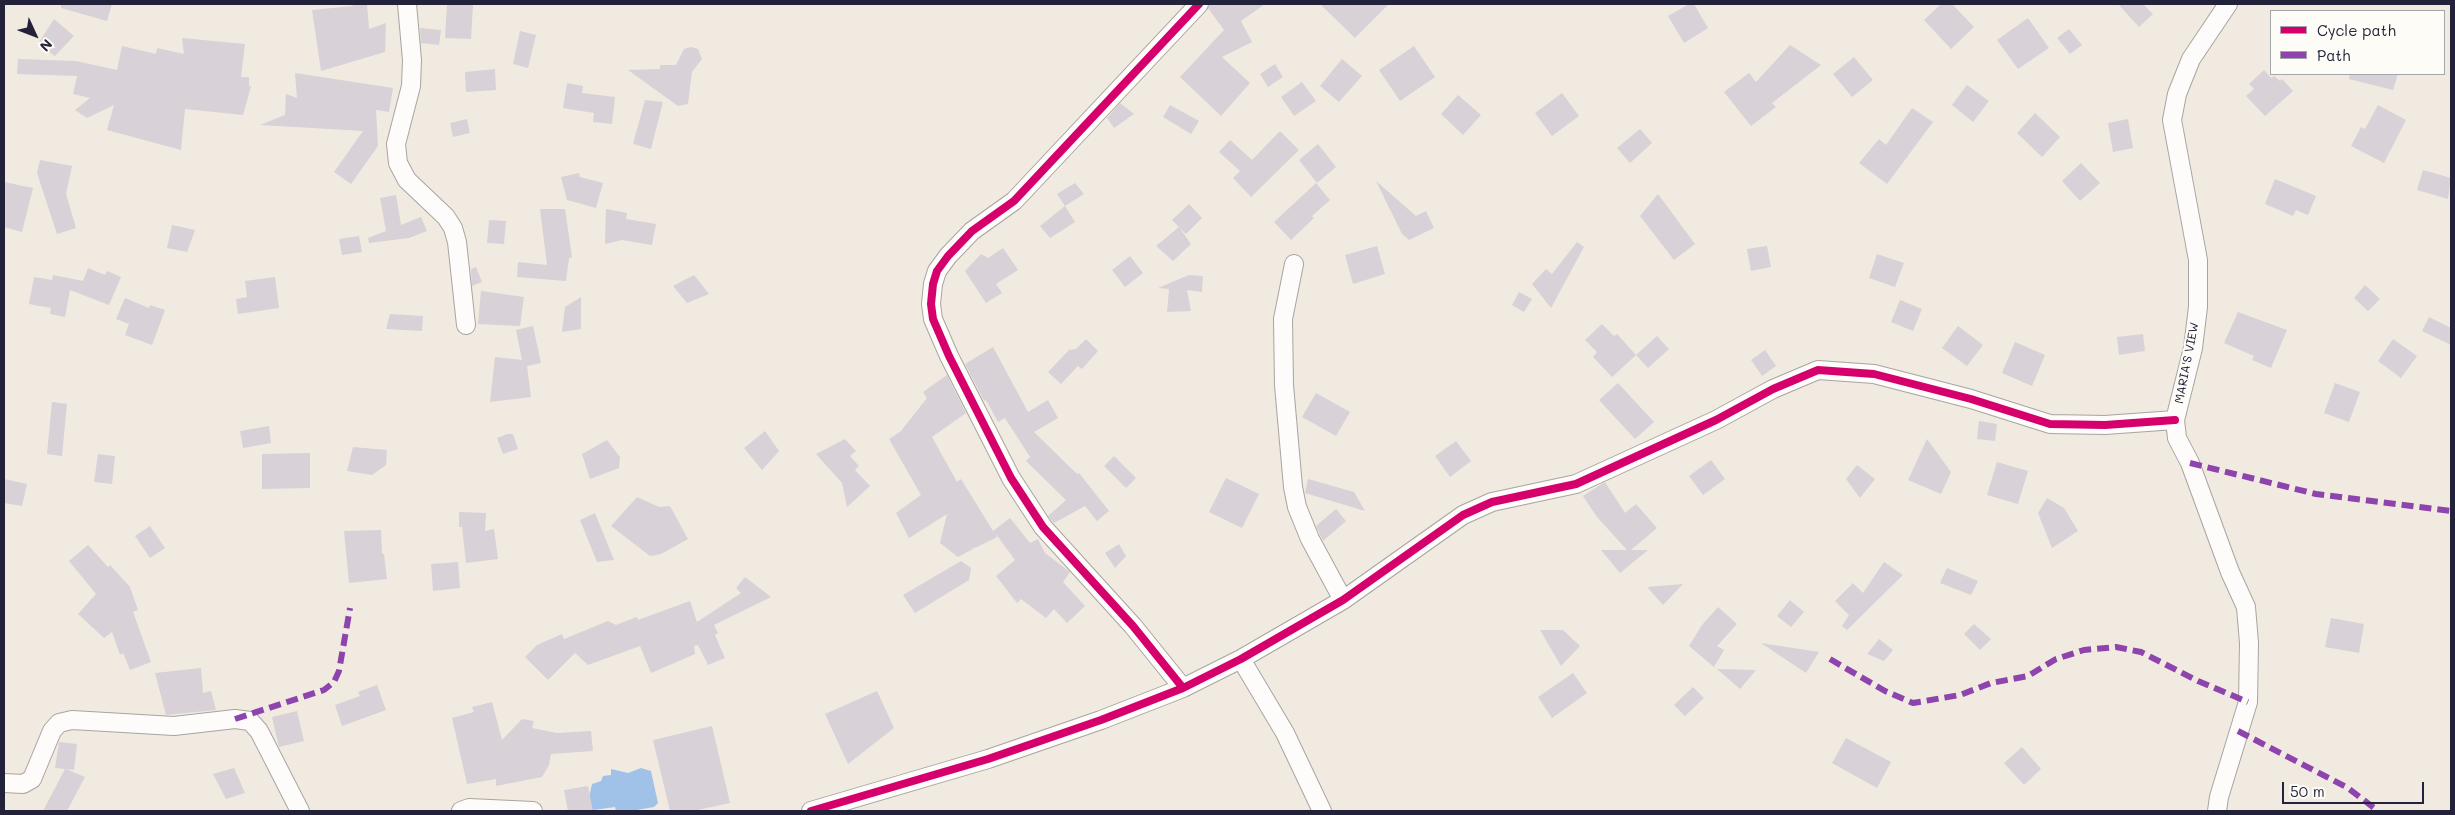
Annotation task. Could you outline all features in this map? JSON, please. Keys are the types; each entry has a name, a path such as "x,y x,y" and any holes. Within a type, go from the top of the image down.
{"street":[{"path":"407,4 412,60 411,86 396,144 398,163 407,180 446,218 453,228 457,242 466,325"},
{"path":"1183,688 1133,626 1043,527 1011,478 949,356 934,319 931,304 933,284 937,271 948,256 972,231 1014,201 1199,4"},
{"name":"MARIA'S VIEW","path":"2217,811 2219,797 2248,702 2249,643 2246,606 2230,572 2190,463 2177,438 2176,420 2193,348 2198,307 2198,260 2172,120 2177,94 2190,59 2228,4"},
{"path":"1294,264 1283,319 1284,385 1293,487 1297,507 1310,539 1342,600"},
{"path":"811,811 988,759 1101,720 1183,688 1241,659 1342,600 1463,515 1492,502 1576,484 1716,420 1773,389 1818,370 1874,374 1971,399 2050,424 2105,425 2176,420"},
{"path":"1241,659 1285,733 1322,811"},
{"path":"4,783 23,784 32,779 44,747 59,722 72,720 174,726 236,719 250,721 259,731 300,811"},
{"path":"461,811 469,808 533,811"}],"water":[{"path":"641,768 651,771 658,803 654,807 631,811 616,811 615,807 586,811 592,784 601,781 603,776 611,775 611,769 628,773"}],"building":[{"path":"61,4 112,4 107,21 61,8"},
{"path":"352,4 367,4 369,29 386,23 385,52 321,71 312,10 353,6"},
{"path":"447,4 473,4 471,39 445,38"},
{"path":"1209,4 1265,4 1241,21 1252,42 1222,57 1250,83 1221,116 1180,77 1224,30 1208,8"},
{"path":"1320,4 1389,4 1355,38"},
{"path":"1689,4 1694,4 1708,28 1684,43 1668,16"},
{"path":"1941,4 1952,4 1974,27 1951,49 1924,20"},
{"path":"2118,4 2143,4 2153,14 2139,27"},
{"path":"2028,18 2049,48 2018,69 1997,40"},
{"path":"54,19 74,36 55,56 38,44"},
{"path":"420,28 441,30 439,45 421,43"},
{"path":"2069,29 2082,45 2070,54 2057,38"},
{"path":"520,31 536,35 528,68 513,64"},
{"path":"182,38 245,44 241,77 249,77 249,86 251,86 243,115 185,109 181,150 107,130 114,105 87,118 75,110 90,98 73,94 77,76 17,74 18,59 76,61 117,70 122,46 156,54 157,48 184,54"},
{"path":"1790,45 1821,65 1772,103 1776,107 1751,126 1724,92 1749,73 1756,82"},
{"path":"1414,46 1435,77 1400,101 1379,70"},
{"path":"691,47 698,49 702,59 692,72 688,104 678,106 628,70 660,69 660,65 676,65 684,49"},
{"path":"1854,57 1873,80 1852,97 1833,74"},
{"path":"1342,59 1362,76 1339,102 1320,86"},
{"path":"1275,64 1283,77 1268,87 1260,74"},
{"path":"495,69 496,90 466,92 465,72"},
{"path":"2264,70 2271,78 2274,76 2280,81 2282,79 2293,91 2265,116 2246,96 2254,89 2249,84"},
{"path":"295,73 393,88 389,112 376,110 378,146 351,184 334,172 363,131 260,125 285,115 286,94 297,98"},
{"path":"2350,75 2398,75 2393,90 2349,79"},
{"path":"1302,82 1316,101 1294,116 1281,97"},
{"path":"567,83 583,86 582,93 615,97 612,124 593,122 594,113 563,108"},
{"path":"1967,85 1989,101 1973,122 1952,105"},
{"path":"1562,93 1579,116 1552,136 1535,113"},
{"path":"1458,95 1481,115 1463,135 1441,114"},
{"path":"645,100 663,102 651,149 633,144"},
{"path":"1120,103 1134,114 1114,128 1107,118"},
{"path":"1170,105 1199,121 1191,134 1163,117"},
{"path":"2378,105 2406,120 2384,163 2351,146 2361,127 2365,129"},
{"path":"1912,108 1933,122 1887,184 1859,163 1879,139 1886,145"},
{"path":"2035,113 2060,137 2042,157 2017,133"},
{"path":"467,119 470,133 453,137 450,123"},
{"path":"2128,119 2133,148 2113,152 2108,123"},
{"path":"1640,129 1652,143 1630,163 1617,148"},
{"path":"1280,131 1299,150 1251,197 1233,178 1240,171 1219,152 1230,140 1252,160"},
{"path":"1318,144 1336,167 1317,183 1299,160"},
{"path":"40,160 72,166 66,194 76,228 57,234 37,173"},
{"path":"2081,163 2100,183 2080,201 2062,181"},
{"path":"2423,170 2451,178 2448,199 2417,190"},
{"path":"579,173 580,177 603,183 596,208 567,200 561,177"},
{"path":"2275,179 2316,196 2308,215 2296,210 2293,216 2265,204"},
{"path":"1376,181 1416,216 1426,211 1434,228 1409,240 1402,234"},
{"path":"4,182 33,188 22,232 4,227"},
{"path":"1075,183 1084,194 1065,206 1057,194"},
{"path":"1316,183 1330,200 1312,216 1314,218 1291,240 1274,222"},
{"path":"1658,194 1695,244 1674,260 1640,216"},
{"path":"396,195 401,225 421,217 427,231 409,238 369,243 368,238 386,231 380,198"},
{"path":"1189,204 1202,218 1186,234 1172,220"},
{"path":"1065,206 1075,222 1050,238 1040,226"},
{"path":"540,209 565,209 572,257 569,258 566,281 517,277 518,262 547,265"},
{"path":"606,209 627,213 626,219 656,224 652,245 622,240 605,244"},
{"path":"489,220 506,221 504,244 487,243"},
{"path":"172,225 195,230 187,252 167,248"},
{"path":"1179,227 1191,244 1173,261 1156,246"},
{"path":"359,236 362,252 342,255 339,239"},
{"path":"1577,242 1584,247 1551,308 1532,284 1546,269 1552,274"},
{"path":"1377,246 1385,274 1353,284 1345,255"},
{"path":"1767,246 1771,267 1751,271 1747,249"},
{"path":"1003,248 1018,270 996,284 1002,293 986,303 965,271 981,254 988,258"},
{"path":"1877,254 1904,263 1895,287 1869,278"},
{"path":"1130,256 1143,273 1125,287 1112,270"},
{"path":"476,267 482,282 472,286 471,269"},
{"path":"88,268 105,275 107,271 121,277 109,305 70,290 65,317 50,314 51,308 29,304 34,277 52,280 53,275 83,281"},
{"path":"694,275 709,294 687,303 673,286"},
{"path":"1189,275 1203,276 1202,292 1187,290 1191,311 1167,312 1169,289 1158,288"},
{"path":"275,277 279,308 238,314 236,299 247,297 245,281"},
{"path":"2365,285 2380,299 2368,311 2354,298"},
{"path":"481,291 524,297 520,326 478,324"},
{"path":"1519,292 1532,299 1524,312 1512,305"},
{"path":"581,297 581,329 562,332 565,307"},
{"path":"125,298 149,308 150,305 165,310 152,345 125,335 129,324 116,319"},
{"path":"1900,300 1922,309 1913,331 1891,322"},
{"path":"2238,312 2287,330 2271,368 2252,360 2254,356 2224,343"},
{"path":"390,314 423,316 422,331 386,329"},
{"path":"2429,317 2451,328 2451,345 2422,331"},
{"path":"1602,324 1614,336 1617,334 1636,355 1612,377 1593,357 1597,352 1585,340"},
{"path":"533,326 541,363 527,366 531,397 490,402 495,357 522,360 516,330"},
{"path":"1958,326 1983,345 1967,366 1942,348"},
{"path":"2143,334 2145,351 2119,355 2117,337"},
{"path":"1657,336 1669,349 1648,368 1636,355"},
{"path":"1086,339 1098,351 1082,369 1078,366 1061,384 1048,372 1069,350 1076,349"},
{"path":"2393,339 2417,356 2401,378 2378,361"},
{"path":"2015,342 2045,355 2032,386 2002,373"},
{"path":"993,347 1028,412 1048,400 1058,418 1034,432 1077,474 1079,473 1109,511 1097,521 1085,506 1054,523 1048,516 1066,500 1026,461 1030,457 1005,418 998,422 986,400 984,401 965,364"},
{"path":"1765,350 1776,366 1762,376 1751,360"},
{"path":"947,375 966,413 932,437 957,482 961,479 993,531 1010,518 1030,543 1038,539 1045,553 1070,572 1063,582 1085,606 1067,623 1054,609 1046,618 1021,599 1017,603 996,576 1015,560 995,533 997,537 974,547 958,557 940,543 947,514 909,538 896,513 921,495 889,439 901,431 927,398 923,392"},
{"path":"1618,383 1654,422 1635,439 1599,400"},
{"path":"2335,383 2360,392 2349,422 2324,413"},
{"path":"1316,393 1350,412 1336,436 1302,417"},
{"path":"52,402 67,404 62,456 47,454"},
{"path":"1979,421 1997,424 1995,441 1977,439"},
{"path":"269,426 271,443 243,448 240,431"},
{"path":"765,431 779,451 762,470 744,448"},
{"path":"513,434 518,449 503,454 497,438"},
{"path":"845,439 856,451 850,456 859,466 855,470 870,486 847,507 842,483 816,454"},
{"path":"1927,439 1951,472 1941,494 1908,480"},
{"path":"607,440 620,457 619,468 590,479 582,454"},
{"path":"1456,441 1471,461 1450,477 1435,456"},
{"path":"353,447 387,450 386,465 372,475 347,471"},
{"path":"310,453 310,488 262,489 262,454"},
{"path":"98,454 115,456 112,484 94,482"},
{"path":"1114,456 1136,478 1126,488 1104,466"},
{"path":"1711,460 1725,479 1703,495 1689,476"},
{"path":"1997,462 2028,471 2018,504 1987,495"},
{"path":"1857,465 1875,479 1860,498 1846,479"},
{"path":"1226,478 1259,494 1242,528 1209,512"},
{"path":"4,479 27,484 22,506 4,503"},
{"path":"1308,479 1354,492 1365,511 1305,493"},
{"path":"1605,482 1625,513 1636,504 1657,528 1631,550 1648,550 1620,573 1601,550 1627,550 1597,517 1583,496"},
{"path":"637,497 659,507 670,506 688,539 661,554 650,556 611,526"},
{"path":"2047,498 2064,508 2078,531 2052,548 2038,513"},
{"path":"1336,509 1346,521 1323,541 1316,526"},
{"path":"459,512 486,513 485,531 494,529 498,559 466,563 462,527 459,527"},
{"path":"595,513 614,560 597,562 580,520"},
{"path":"150,526 165,548 150,558 135,536"},
{"path":"381,530 382,554 384,554 387,579 349,583 344,531"},
{"path":"1119,544 1126,556 1115,568 1105,553"},
{"path":"88,545 130,587 138,610 133,612 151,662 130,670 123,653 120,655 112,632 104,638 78,614 96,594 69,561"},
{"path":"961,561 971,568 969,580 915,613 903,595"},
{"path":"458,562 460,588 433,591 431,564"},
{"path":"1884,562 1903,575 1847,630 1842,626 1849,615 1835,601 1853,583 1863,593"},
{"path":"1947,568 1978,581 1971,595 1940,583"},
{"path":"745,577 771,597 714,625 718,633 715,635 725,658 708,665 698,645 694,646 695,654 651,673 640,646 588,665 575,653 548,680 525,657 537,645 562,634 564,639 608,621 616,625 637,617 638,620 690,601 697,622 741,593 736,588"},
{"path":"1683,584 1663,605 1647,587"},
{"path":"1790,600 1804,612 1791,627 1777,616"},
{"path":"1718,607 1737,624 1717,646 1724,650 1714,667 1689,646 1702,625"},
{"path":"2331,618 2364,624 2359,653 2325,647"},
{"path":"1974,624 1991,639 1980,650 1964,634"},
{"path":"1540,630 1563,630 1580,646 1561,666"},
{"path":"1879,639 1893,650 1884,661 1867,654"},
{"path":"1761,643 1819,652 1806,673"},
{"path":"201,668 203,693 211,691 216,710 166,715 155,673"},
{"path":"1717,669 1756,670 1740,689"},
{"path":"1573,673 1587,693 1552,718 1538,697"},
{"path":"377,685 386,710 342,726 335,705 360,696 358,692"},
{"path":"1693,687 1704,698 1685,716 1674,705"},
{"path":"877,691 894,728 848,764 825,714"},
{"path":"492,702 502,740 522,719 534,721 532,728 557,733 591,731 593,751 551,754 549,765 542,777 496,786 496,779 467,784 452,718 474,712 472,707"},
{"path":"297,711 304,741 279,747 272,717"},
{"path":"712,726 730,803 693,811 670,811 653,740"},
{"path":"1846,738 1891,762 1877,788 1832,763"},
{"path":"59,742 77,744 74,770 66,769 85,777 67,811 43,811 65,769 55,768"},
{"path":"2022,747 2041,769 2024,785 2004,763"},
{"path":"234,768 245,793 226,799 213,774"},
{"path":"588,786 593,811 568,811 564,790"}],"marked path":[{"path":"2190,463 2316,494 2451,511"},
{"path":"235,719 324,690 334,682 339,671 350,608"},
{"path":"1830,659 1885,691 1913,703 1960,695 1991,683 2028,676 2056,659 2084,650 2116,647 2141,652 2198,681 2248,702"},
{"path":"2238,731 2348,788 2378,811"}],"cycle path":[{"path":"1183,688 1133,626 1043,527 1011,478 949,356 933,319 931,304 933,284 937,271 948,256 972,231 1014,201 1199,4"},
{"path":"811,811 988,759 1101,720 1183,688 1241,659 1343,600 1463,515 1492,502 1576,484 1716,420 1773,389 1818,370 1874,374 1971,399 2050,424 2105,425 2175,420"}]}
